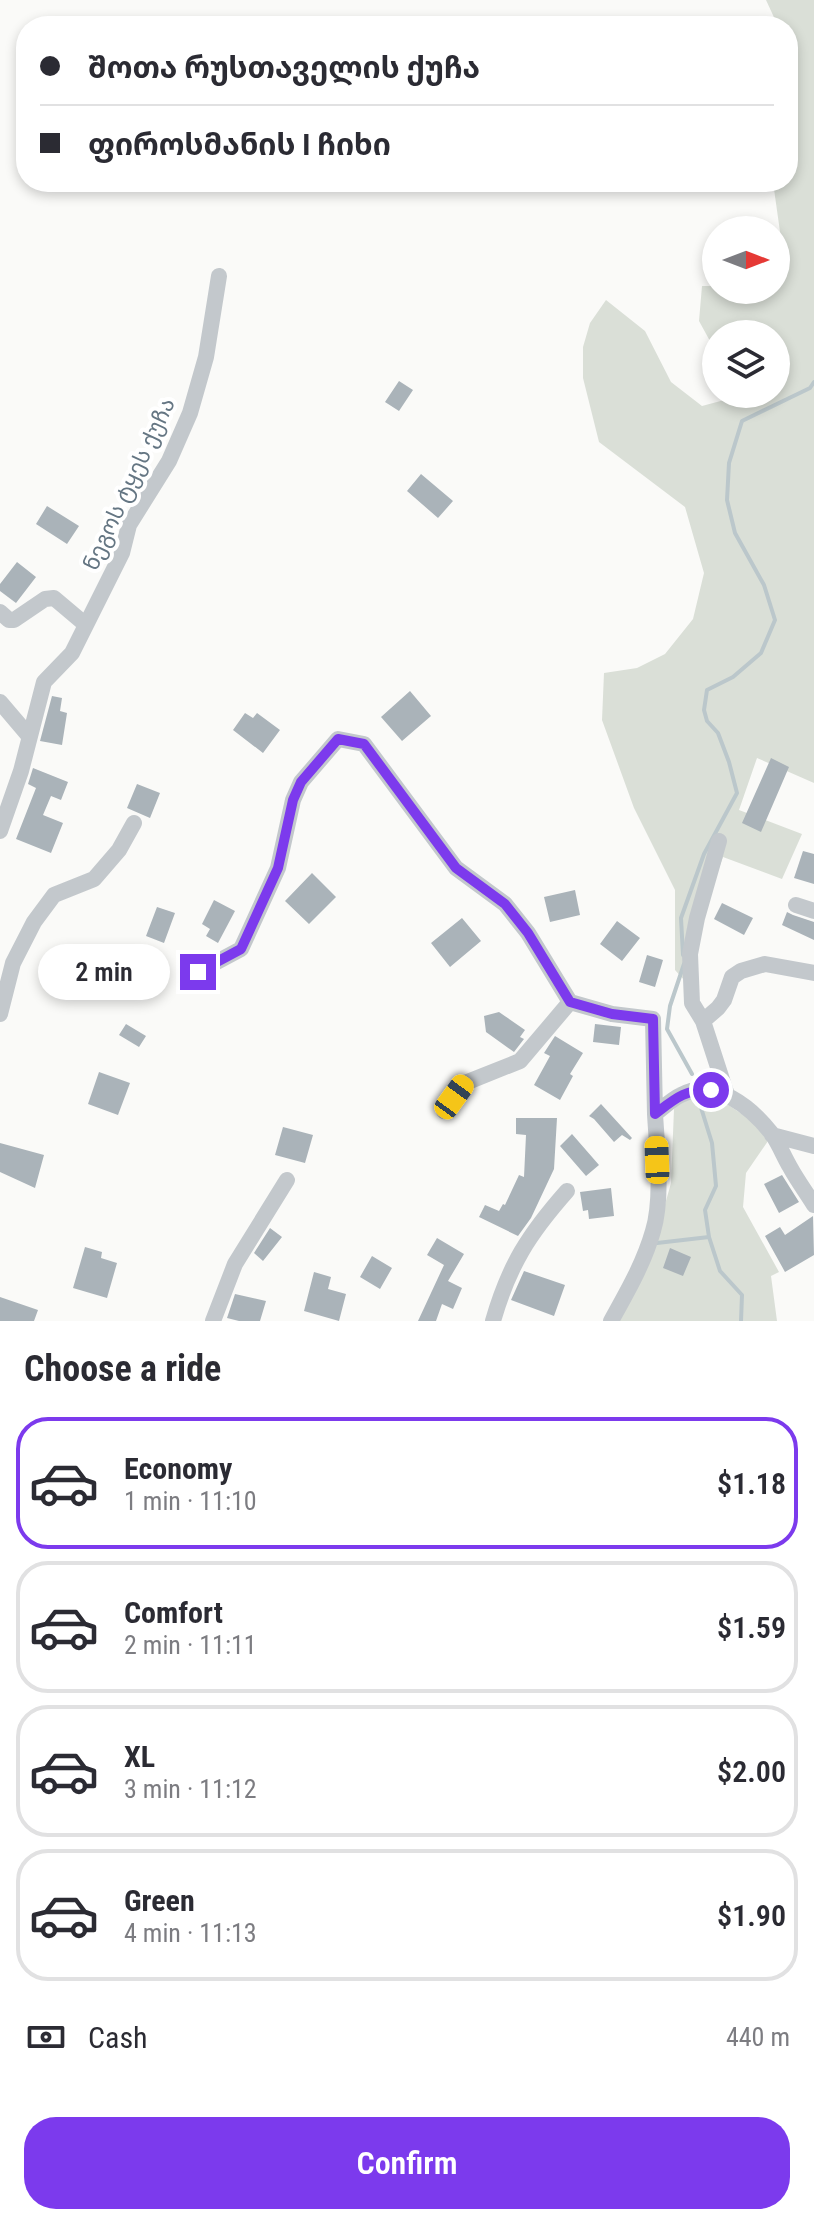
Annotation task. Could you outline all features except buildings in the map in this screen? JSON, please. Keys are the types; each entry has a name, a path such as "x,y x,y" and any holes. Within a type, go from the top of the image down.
{"street":[{"name":"ნეგოს ტყეს ქუჩა","path":"0,831 21,771 44,682 72,653 122,553 129,525 169,461 190,413 206,357 219,276"},
{"path":"0,612 9,620 14,620 45,599 54,598 86,625"},
{"path":"0,702 29,736"},
{"path":"198,972 241,949 278,868 293,800 301,782 338,739 364,744 456,868 505,904 528,933 570,1002 612,1014 653,1019 658,1183 654,1230 636,1276 611,1321"},
{"path":"0,1010 13,963 34,922 54,895 94,879 119,850 134,823"},
{"path":"719,841 690,954 692,1003 703,1021 727,1095"},
{"path":"796,905 814,911"},
{"path":"703,1021 724,1000 732,977 741,971 765,964 814,973"},
{"path":"444,1111 465,1083 520,1061 570,1002"},
{"path":"655,1114 681,1094 695,1090 711,1090 727,1095 746,1106 772,1135 814,1205"},
{"path":"772,1135 814,1146"},
{"path":"213,1321 235,1264 287,1180"},
{"path":"493,1321 502,1289 514,1263 537,1226 567,1191"}],"shaded area":[{"path":"766,0 814,0 814,783 757,758 739,810 802,834 782,879 723,857 696,932 694,991 675,970 675,890 634,808 602,720 604,673 637,668 665,654 693,619 704,573 685,507 599,442 583,378 583,347 590,323 606,300 645,331 671,382 702,408 790,408 790,320 702,320 702,326 699,321 702,286 702,304 790,304 790,216 778,216 774,192 798,192 798,16 773,16"},
{"path":"707,1091 757,1124 768,1141 746,1173 743,1207 779,1272 771,1276 777,1321 617,1321 657,1233 671,1183 674,1109 686,1096"}],"waterway":[{"path":"683,955 681,918 704,854 737,793 718,733 707,721 704,710 707,690 733,677 761,653 775,620 764,585 735,533 727,500 729,463 742,421 810,388 814,382"},
{"path":"684,964 670,1006 667,1029 692,1074"},
{"path":"698,1098 712,1143 716,1186 705,1210 709,1237 720,1271 742,1295 741,1321"},
{"path":"657,1243 709,1237"}],"route":[{"path":"198,972 241,949 278,868 293,800 301,782 338,739 364,744 456,868 505,904 528,933 570,1002 612,1014 653,1019 655,1114 681,1094 711,1090"}]}
